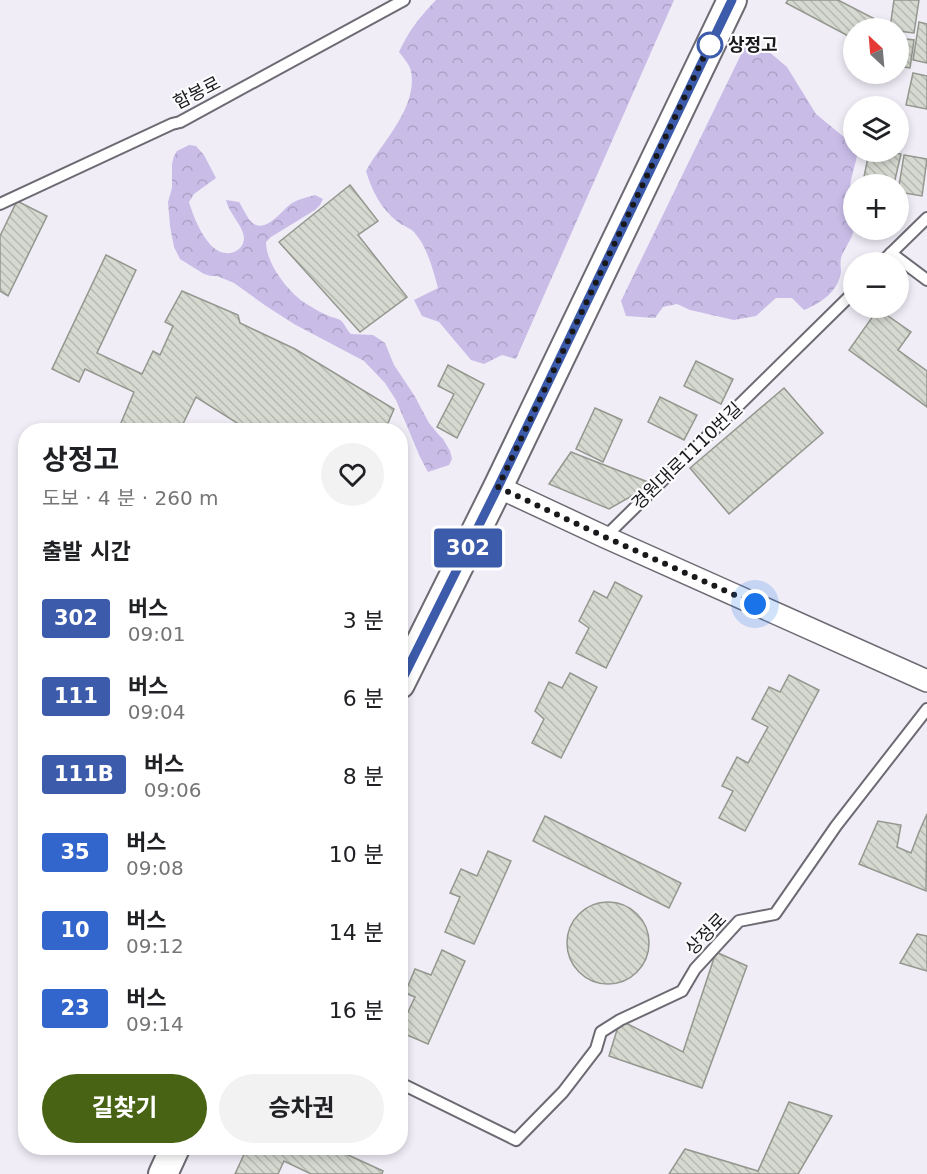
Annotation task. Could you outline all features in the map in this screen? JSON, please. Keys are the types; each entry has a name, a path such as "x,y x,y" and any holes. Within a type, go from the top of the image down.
{"main road":[{"path":"408,668 498,487 732,0"},
{"path":"163,1174 172,1155"}],"street":[{"path":"498,487 927,681"}],"lane":[{"name":"함봉로","path":"0,204 180,122 404,0"},
{"path":"892,252 927,218"},
{"path":"909,266 927,280"},
{"name":"경원대로1110번길","path":"605,537 843,303"},
{"name":"상정로","path":"408,1087 516,1140 563,1092 596,1049 601,1032 620,1020 682,991 695,969 739,921 775,914 836,826 927,709"}],"green space":[{"path":"436,0 674,0 516,359 502,355 484,364 471,360 439,322 422,316 414,300 438,288 429,258 414,232 392,217 382,205 366,171 397,124 409,98 412,85 411,71 399,52 415,24"},
{"path":"750,36 787,67 816,114 843,136 843,162 855,162 852,174 843,174 843,240 850,240 841,258 839,279 828,296 804,310 792,298 776,298 756,316 734,320 690,310 677,304 663,307 655,318 626,316 621,301"},
{"path":"189,145 196,146 204,155 216,178 194,194 189,202 204,237 211,245 225,253 234,252 240,248 244,240 243,233 226,200 239,202 251,221 261,226 271,222 298,200 315,195 323,199 315,210 266,242 270,260 281,279 303,301 340,320 351,334 373,335 385,343 394,365 429,423 450,451 452,459 449,465 428,472 396,400 385,383 364,361 294,324 234,283 217,276 204,274 180,259 174,247 168,202 172,188 172,164 177,151"}],"building":[{"path":"788,0 838,0 873,18 843,18 843,33 786,3"},
{"path":"894,0 919,0 914,33 909,32 909,18 891,18"},
{"path":"919,22 927,24 927,63 913,60"},
{"path":"909,39 914,40 909,68"},
{"path":"913,73 927,76 927,109 909,106 908,96"},
{"path":"909,156 927,159 922,196 909,194 909,174 901,174 903,162 909,162"},
{"path":"867,162 899,162 896,174 865,174"},
{"path":"350,185 378,221 358,235 407,297 360,332 279,242"},
{"path":"17,201 47,216 8,296 0,291 0,236"},
{"path":"106,255 136,270 97,353 142,374 153,351 160,355 173,326 165,322 182,291 238,315 240,323 295,349 394,409 388,423 237,423 196,397 183,423 121,423 134,392 85,369 79,382 52,369"},
{"path":"872,318 891,318 911,332 898,350 927,371 927,407 849,350"},
{"path":"696,361 733,379 721,404 684,386"},
{"path":"448,365 484,384 457,438 437,427 454,394 438,386"},
{"path":"784,388 823,433 729,514 690,468"},
{"path":"660,397 697,415 684,440 648,422"},
{"path":"595,408 622,420 603,462 576,449"},
{"path":"571,452 653,484 609,509 549,484"},
{"path":"615,582 642,596 606,668 576,653 589,628 579,621 594,591 607,598"},
{"path":"570,673 597,687 561,758 532,743 544,719 535,711 549,682 562,688"},
{"path":"789,675 819,690 745,831 719,818 733,791 722,786 737,757 748,763 768,727 752,719 769,687 780,692"},
{"path":"927,814 926,891 859,864 878,821 901,825 897,847 911,853"},
{"path":"545,816 681,883 669,908 533,841"},
{"path":"488,851 511,861 474,944 445,932 460,897 450,893 461,869 477,876"},
{"path":"608,902 624,905 637,914 646,927 649,943 646,959 637,972 624,981 608,984 592,981 579,972 570,959 567,943 570,927 579,914 592,905"},
{"path":"917,934 927,936 927,971 900,963"},
{"path":"442,950 465,961 428,1044 408,1035 408,1012 415,997 408,994 408,986 415,969 431,975"},
{"path":"716,952 747,966 702,1088 609,1056 620,1020 683,1052"},
{"path":"789,1102 832,1116 798,1174 669,1174 685,1149 758,1171"},
{"path":"244,1155 348,1155 383,1171 382,1174 311,1174 284,1161 278,1174 235,1174"}],"bus line":[{"name":"302","path":"408,668 498,487 732,0"}],"place":[{"name":"상정고","path":"710,45"}],"route":[{"path":"710,45 711,42 498,487 755,604"}]}
